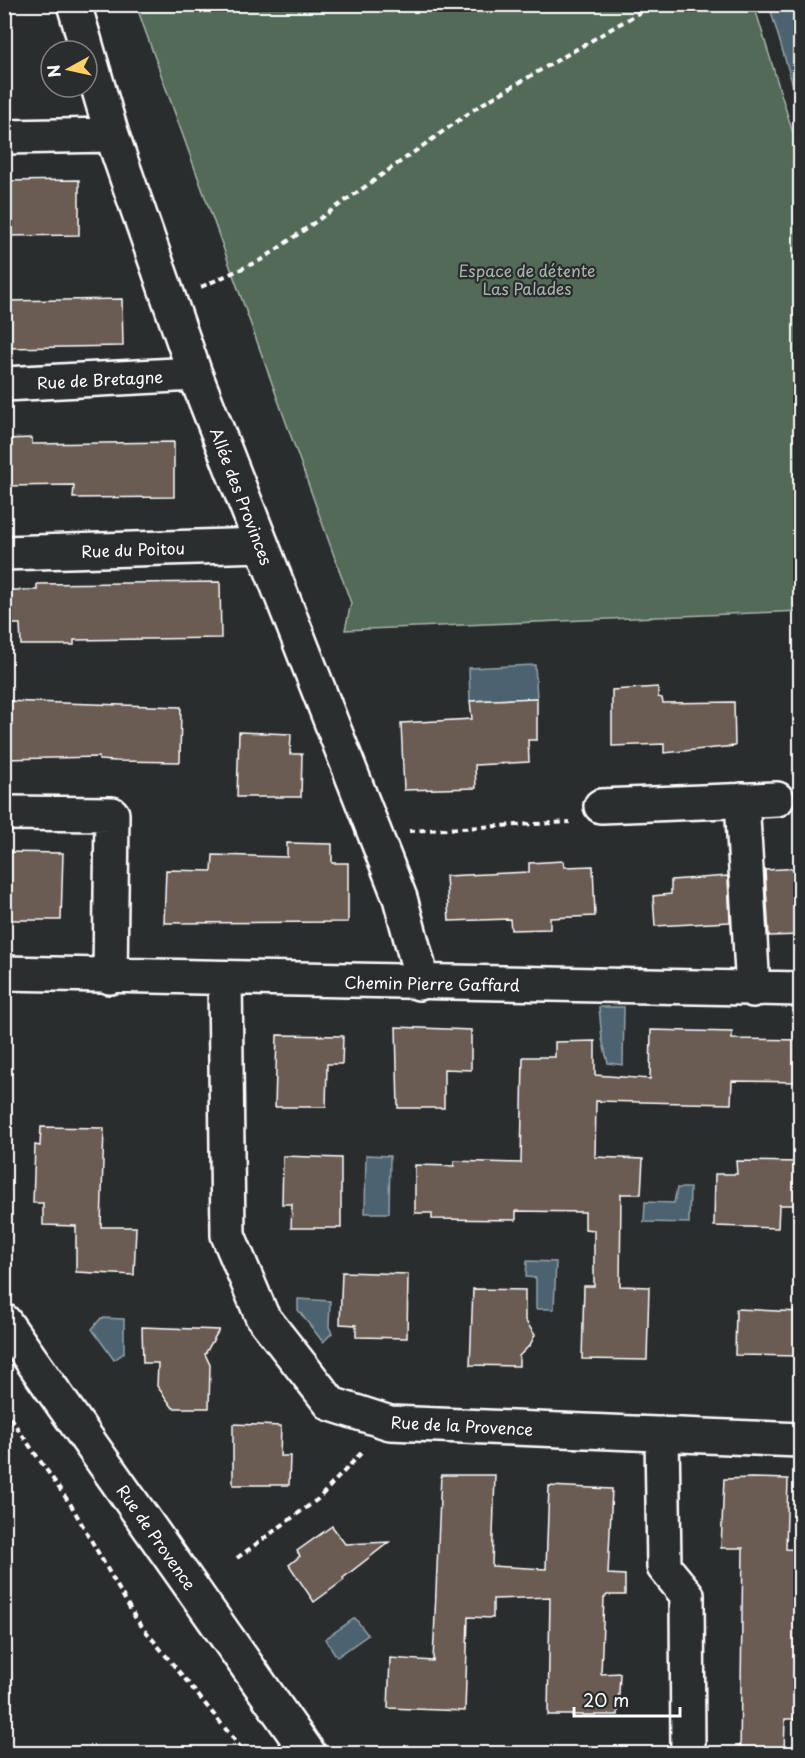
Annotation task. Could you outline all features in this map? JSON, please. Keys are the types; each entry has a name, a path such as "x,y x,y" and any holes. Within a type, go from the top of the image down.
{"street":[{"name":"Allée des Provinces","path":"74,4 112,135 195,374 400,898 418,965 419,983"},
{"path":"4,137 112,135"},
{"name":"Rue de Bretagne","path":"4,384 195,374"},
{"name":"Rue du Poitou","path":"4,553 262,545"},
{"path":"601,806 777,799"},
{"path":"742,800 753,990"},
{"path":"4,813 112,814 110,977"},
{"name":"Chemin Pierre Gaffard","path":"4,973 753,990 801,989"},
{"name":"Rue de la Provence","path":"225,978 228,1235 262,1316 331,1404 390,1423 801,1440"},
{"name":"Rue de Provence","path":"4,1321 309,1754"},
{"path":"662,1434 664,1567 687,1595 688,1754"}],"path":[{"path":"169,299 262,259 479,106 654,4"},
{"path":"438,829 562,822"},
{"path":"4,1409 71,1505 136,1619 246,1754"},
{"path":"237,1558 318,1499 390,1423"}],"green space":[{"name":"Espace de détente Las Palades","path":"136,5 754,5 800,156 800,611 345,630 351,603"}],"water":[{"path":"769,5 800,5 800,109"},
{"path":"535,665 537,698 470,701 469,668"},
{"path":"599,1007 624,1007 623,1065 608,1063 602,1039"},
{"path":"366,1155 390,1156 389,1213 365,1213"},
{"path":"677,1188 690,1188 689,1223 644,1222 645,1202 674,1203"},
{"path":"527,1261 556,1262 554,1309 536,1309 536,1278 526,1277"},
{"path":"298,1299 330,1301 329,1327 332,1333 323,1342 298,1310"},
{"path":"101,1318 124,1319 124,1353 114,1360 92,1329"},
{"path":"355,1618 368,1635 337,1657 325,1639"}],"building":[{"path":"79,180 79,235 4,236 4,181"},
{"path":"122,299 123,346 4,348 4,301"},
{"path":"32,438 32,444 174,442 174,497 73,498 74,485 4,486 4,439"},
{"path":"220,582 221,638 74,640 74,645 21,645 20,624 4,624 4,590 37,590 37,584"},
{"path":"658,687 658,697 662,698 663,703 734,702 735,746 664,753 664,744 612,746 612,690"},
{"path":"537,698 537,740 528,740 529,762 475,765 476,788 404,790 401,723 472,719 470,701"},
{"path":"4,701 181,707 180,762 99,760 99,757 4,759"},
{"path":"239,732 291,734 290,754 302,754 301,797 237,797"},
{"path":"287,843 332,844 332,863 348,863 348,922 164,923 166,870 212,871 213,855 287,857"},
{"path":"4,852 63,853 61,920 8,920 8,916 4,916"},
{"path":"563,861 564,867 593,866 595,916 550,918 550,929 511,930 510,919 449,921 446,876 529,872 529,863"},
{"path":"801,868 801,935 769,936 765,870"},
{"path":"728,876 730,922 655,926 653,896 671,894 671,880"},
{"path":"396,1027 471,1030 471,1070 444,1069 444,1108 398,1108"},
{"path":"651,1030 732,1032 732,1039 801,1040 801,1082 732,1081 731,1104 596,1101 595,1157 643,1159 641,1194 621,1194 620,1286 649,1287 647,1360 582,1359 584,1286 594,1286 594,1230 585,1229 585,1212 516,1211 516,1220 432,1219 432,1213 415,1213 415,1165 454,1166 454,1161 521,1163 523,1057 555,1057 555,1042 595,1041 595,1075 650,1079"},
{"path":"277,1035 343,1036 342,1064 327,1064 326,1107 275,1107"},
{"path":"41,1127 104,1128 101,1227 136,1227 134,1275 76,1272 76,1226 43,1225 43,1203 33,1203 35,1145 40,1146"},
{"path":"283,1156 341,1158 341,1228 291,1228 292,1204 282,1204"},
{"path":"736,1161 801,1162 801,1205 779,1205 778,1228 714,1226 715,1174 737,1174"},
{"path":"342,1272 408,1274 407,1338 356,1337 356,1325 340,1324"},
{"path":"473,1289 525,1290 525,1320 535,1335 530,1345 519,1356 519,1366 470,1365"},
{"path":"736,1309 801,1312 801,1356 735,1355"},
{"path":"142,1327 219,1330 205,1354 210,1365 209,1408 173,1408 157,1386 158,1363 143,1363"},
{"path":"233,1424 281,1426 280,1456 290,1456 289,1485 233,1485"},
{"path":"441,1475 495,1475 492,1566 546,1569 549,1486 612,1489 608,1574 625,1575 625,1595 607,1595 604,1598 601,1674 620,1673 618,1715 548,1715 550,1597 493,1599 493,1618 468,1617 465,1711 388,1708 390,1658 433,1661"},
{"path":"724,1479 788,1479 786,1549 801,1550 796,1719 785,1719 784,1754 740,1754 743,1548 721,1548"},
{"path":"332,1526 345,1544 389,1542 314,1602 289,1565 300,1556 297,1551"}]}
